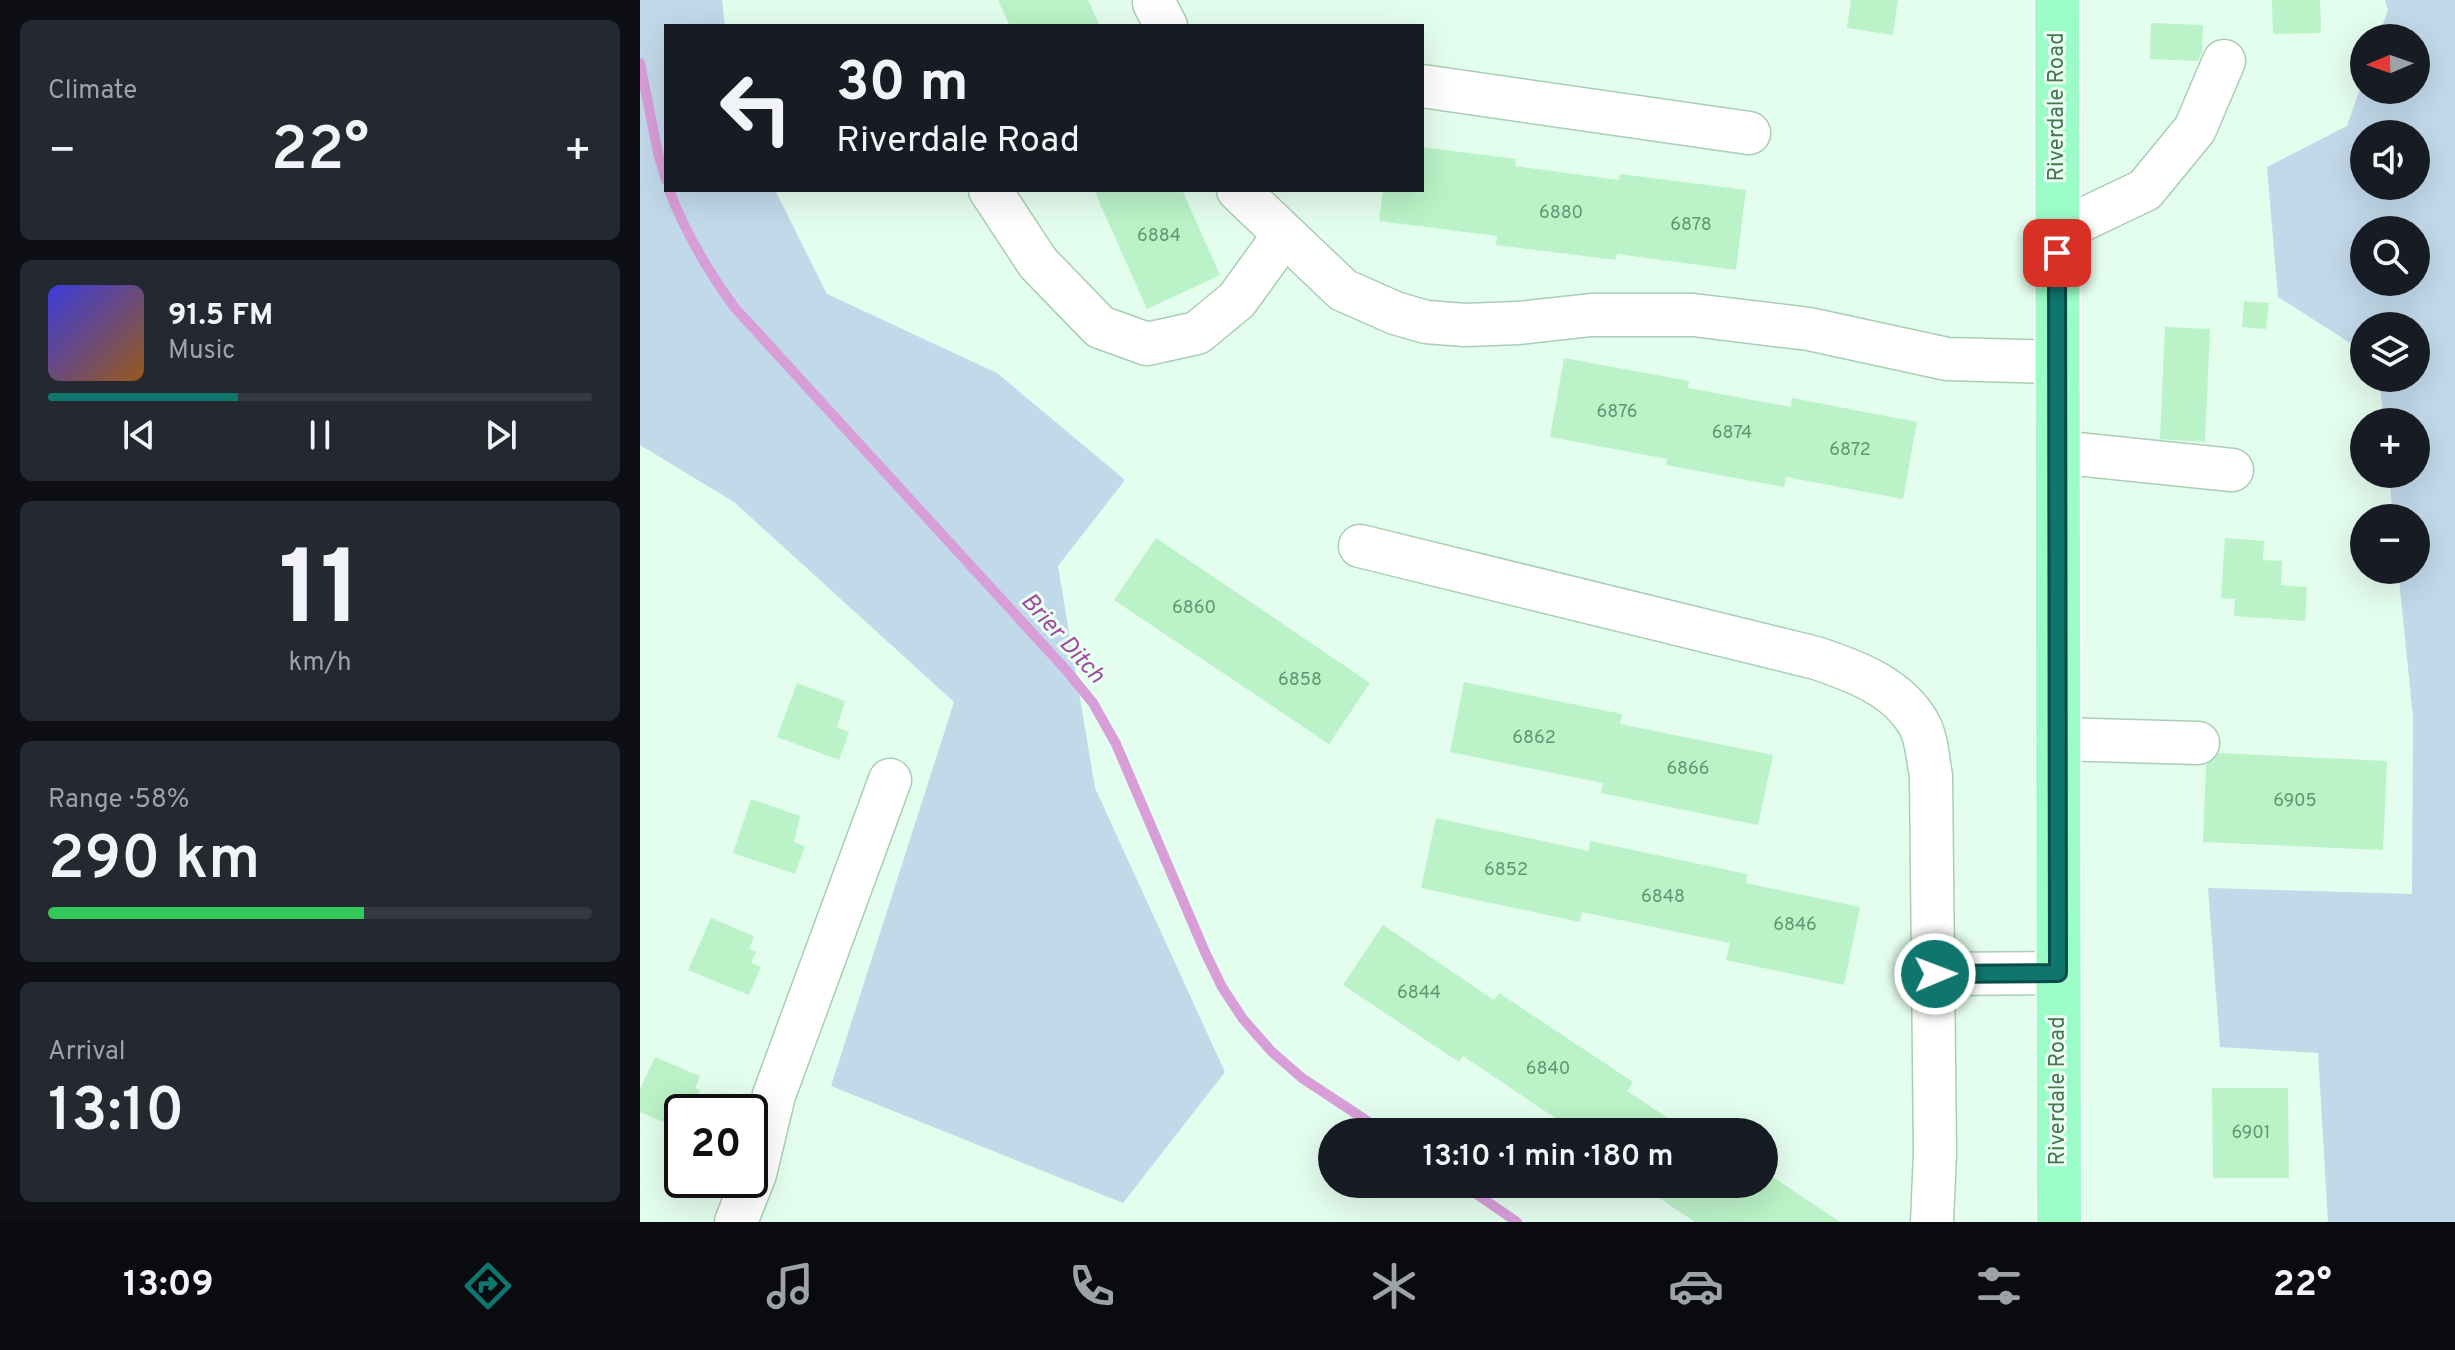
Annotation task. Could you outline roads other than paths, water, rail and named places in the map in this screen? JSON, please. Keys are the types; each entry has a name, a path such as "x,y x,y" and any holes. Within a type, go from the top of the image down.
{"main road":[{"name":"Riverdale Road","path":"2057,0 2059,1222"}],"street":[{"path":"2057,226 2080,221 2145,190 2195,129 2224,61"},
{"path":"1424,86 1749,133"},
{"path":"991,192 1038,263 1100,327 1147,344 1197,333 1237,300 1284,235"},
{"path":"1240,192 1343,290 1395,313 1426,322 1465,325 1591,315 1693,315 1809,329 1947,359 2057,362"},
{"path":"2057,452 2232,470"},
{"path":"1360,546 1816,658 1877,682 1908,709 1921,728 1931,776 1935,974 1932,1222"},
{"path":"2057,739 2198,743"},
{"path":"736,1222 755,1174 774,1095 890,780"},
{"path":"1935,974 2058,973"}],"waterway":[{"name":"Brier Ditch","path":"640,63 664,173"},
{"name":"Brier Ditch","path":"670,192 698,251 735,308 1093,703 1116,744 1205,952 1222,987 1243,1019 1271,1051 1302,1078 1363,1118"},
{"name":"Brier Ditch","path":"1482,1198 1517,1222"}]}
